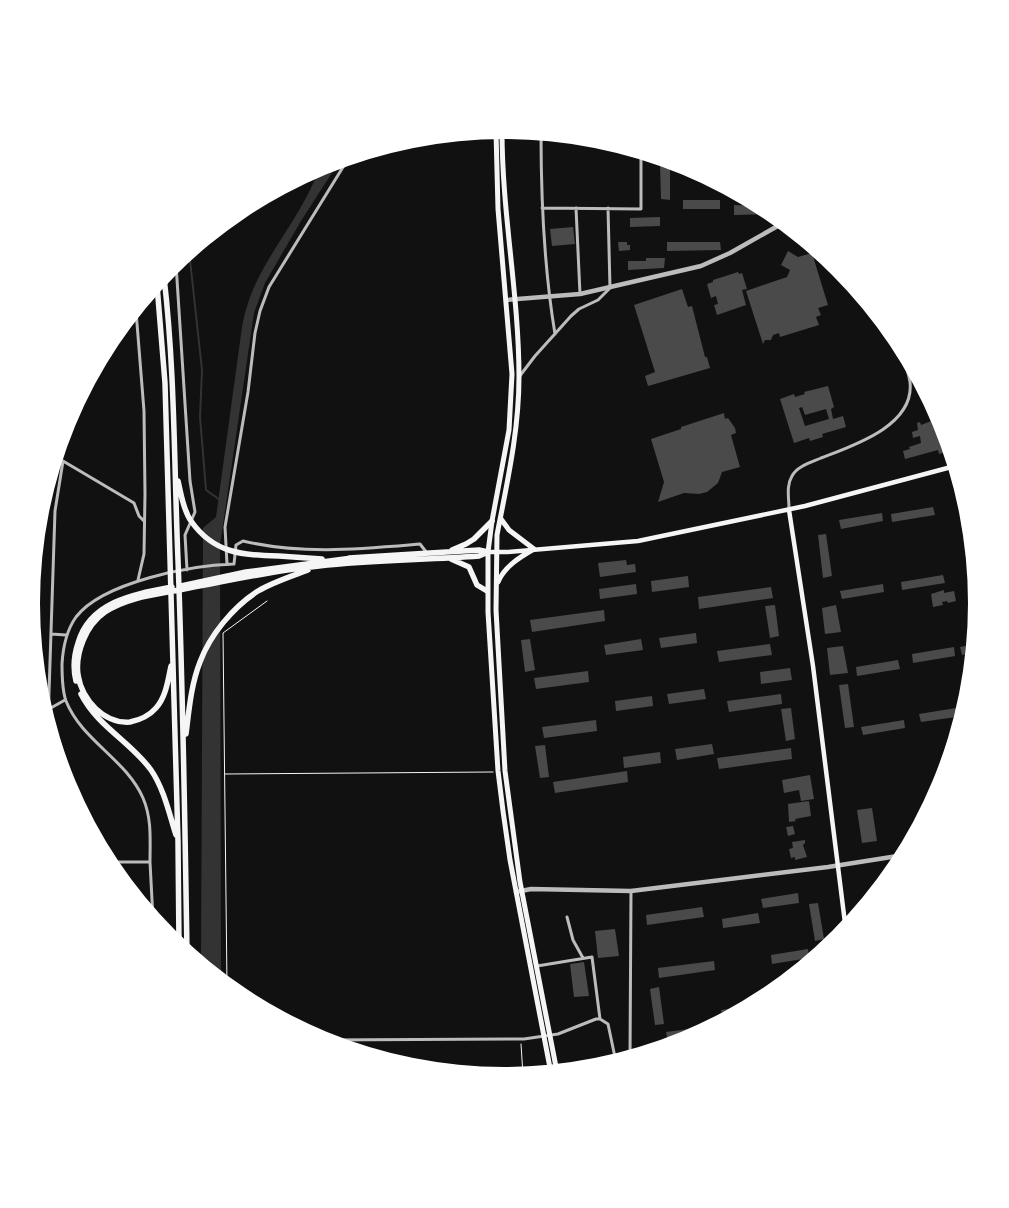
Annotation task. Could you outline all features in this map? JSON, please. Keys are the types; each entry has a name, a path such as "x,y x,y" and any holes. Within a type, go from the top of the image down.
{"highway":[{"path":"165,288 173,383 184,749 187,942"},
{"path":"158,295 165,382 179,935"},
{"path":"175,472 190,520 213,543 224,550 249,556 327,559 428,554 450,551 479,550 488,552"},
{"path":"450,551 474,539 492,521"},
{"path":"246,574 319,566 479,556 488,552"},
{"path":"173,656 164,693 157,708 147,716 135,721 122,722 106,717 95,708 85,695 78,676 79,654 85,635 95,621 105,612 120,604 184,587 246,574 352,558"},
{"path":"449,558 469,567 477,586 487,591"},
{"path":"184,749 192,689 200,662 215,634 243,602 259,591 319,566"},
{"path":"178,841 163,793 151,770 134,750 87,705 74,674 75,653 81,634 93,616 104,607 118,600 141,593 184,587"}],"main road":[{"path":"496,139 498,209 512,374 509,430 488,552 487,591 498,771 510,860 537,966 550,1066"},
{"path":"502,139 505,209 519,377 516,432 496,552 496,610 505,771 519,891 547,1036 555,1066"},
{"path":"488,552 638,541 789,510 948,468"},
{"path":"789,510 813,666 845,920"},
{"path":"500,519 509,530 534,549"},
{"path":"496,588 500,576 534,549"}],"street":[{"path":"541,141 542,208 549,297 555,334"},
{"path":"542,208 640,209 642,160"},
{"path":"225,564 225,527 260,311 269,287 342,169"},
{"path":"576,208 580,294"},
{"path":"519,377 579,309 598,300 610,288 608,208"},
{"path":"506,300 580,294 701,266 730,253 776,227"},
{"path":"177,275 190,481 195,512 185,535 187,570"},
{"path":"137,320 144,411 144,554 138,580"},
{"path":"789,510 788,487 793,474 804,466 878,433 896,421 908,400 910,383 907,371"},
{"path":"63,461 134,503 139,516 144,521"},
{"path":"49,696 55,511 63,462"},
{"path":"153,908 150,862 151,825 144,799 121,765 83,730 65,700 62,669 63,654 66,635 76,617 89,605 109,592 138,580 187,570 234,564 236,545 243,541 262,545 320,551 420,544 428,554"},
{"path":"51,634 66,635"},
{"path":"52,707 65,700"},
{"path":"519,891 532,889 631,891 686,886 894,856"},
{"path":"118,862 150,862"},
{"path":"630,1051 631,891"},
{"path":"566,917 573,940 583,958"},
{"path":"537,966 592,957 600,1019"},
{"path":"345,1040 521,1039 547,1036 600,1019 608,1024 615,1055"}],"path":[{"path":"227,976 223,633 267,601"},
{"path":"225,774 418,774 498,771"},
{"path":"521,1039 523,1068"}],"shaded area":[{"path":"332,173 265,283 254,313 220,545 221,972 201,956 203,528 216,517 242,327 250,296 263,269 314,181"}],"building":[{"path":"660,166 670,170 670,200 661,199"},
{"path":"683,200 720,200 720,209 683,209"},
{"path":"734,205 742,205 757,214 734,215"},
{"path":"660,217 660,226 630,227 630,218"},
{"path":"573,227 575,244 552,246 550,229"},
{"path":"618,242 627,242 627,245 630,245 630,250 619,251"},
{"path":"667,242 720,242 721,250 667,251"},
{"path":"788,251 798,257 811,255 828,305 818,308 821,315 816,317 819,325 780,337 779,333 773,335 771,340 765,340 763,344 746,291 787,277 790,270 781,265"},
{"path":"646,258 665,258 664,268 628,270 628,261 646,261"},
{"path":"738,272 739,274 742,273 747,289 742,290 746,305 717,315 714,305 718,304 716,296 711,298 707,284 713,282 713,280"},
{"path":"682,289 688,307 692,306 705,357 707,357 710,368 648,386 645,376 655,372 634,305"},
{"path":"828,386 834,407 831,409 833,419 843,416 846,427 822,434 823,437 810,441 809,438 794,443 780,399 794,394 795,397 805,394 804,392","holes":["802,407 805,415 826,409 829,419 805,426 799,408"]},
{"path":"724,413 725,419 728,418 735,428 736,433 731,435 740,467 722,472 718,483 707,492 699,494 684,493 658,502 664,482 651,439"},
{"path":"932,421 943,453 939,454 938,450 905,459 903,451 921,443 920,436 913,438 912,432 918,430 917,423 920,422 921,425"},
{"path":"933,507 935,515 892,522 891,514"},
{"path":"882,513 883,521 841,529 839,520"},
{"path":"960,515 965,543 966,558 966,558"},
{"path":"826,534 832,576 823,578 818,535"},
{"path":"626,560 627,565 635,564 636,572 600,577 598,563"},
{"path":"943,575 945,583 902,590 901,582"},
{"path":"688,576 689,587 652,592 651,581"},
{"path":"636,584 637,594 600,599 599,589"},
{"path":"883,584 884,592 842,599 840,591"},
{"path":"771,587 773,598 699,609 698,597"},
{"path":"944,590 944,593 954,591 956,601 942,602 943,605 933,607 931,594"},
{"path":"775,605 779,636 770,638 765,606"},
{"path":"836,605 841,632 825,634 822,608"},
{"path":"604,610 605,621 532,632 530,620"},
{"path":"696,633 697,643 661,648 659,638"},
{"path":"530,639 535,670 525,672 521,640"},
{"path":"641,639 643,650 606,655 604,645"},
{"path":"770,644 772,655 719,662 717,651"},
{"path":"843,646 848,673 830,675 827,648"},
{"path":"967,646 966,654 962,655 960,647"},
{"path":"954,647 955,656 913,663 912,654"},
{"path":"898,660 900,669 857,676 856,667"},
{"path":"790,668 792,680 761,684 760,672"},
{"path":"588,671 589,682 536,689 534,678"},
{"path":"848,684 854,727 845,728 839,685"},
{"path":"704,689 706,699 669,704 667,694"},
{"path":"781,694 782,704 729,712 727,701"},
{"path":"652,696 653,706 616,711 615,701"},
{"path":"791,708 795,739 786,741 781,709"},
{"path":"957,708 955,717 921,722 919,714"},
{"path":"596,720 597,731 544,738 542,727"},
{"path":"904,720 905,728 863,735 861,727"},
{"path":"712,744 714,754 677,760 675,749"},
{"path":"545,745 549,777 540,778 535,746"},
{"path":"791,748 792,759 719,769 717,758"},
{"path":"660,752 661,763 624,768 623,757"},
{"path":"627,771 628,782 555,793 553,782"},
{"path":"810,775 814,799 801,801 799,790 784,793 782,780"},
{"path":"809,801 811,816 789,822 788,804"},
{"path":"872,808 877,841 862,843 857,810"},
{"path":"793,826 795,834 788,836 786,827"},
{"path":"805,840 803,845 807,857 795,860 795,857 791,858 789,849 793,848 792,842"},
{"path":"798,893 799,903 763,908 761,899"},
{"path":"818,903 824,939 815,941 809,904"},
{"path":"702,907 704,917 647,925 646,915"},
{"path":"758,913 760,923 723,928 722,919"},
{"path":"615,929 619,956 598,958 595,931"},
{"path":"808,949 809,955 804,959 772,964 771,955"},
{"path":"714,961 715,970 659,978 658,968"},
{"path":"584,962 589,996 574,997 570,964"},
{"path":"659,987 664,1024 655,1025 650,989"},
{"path":"733,1008 722,1014 721,1010"},
{"path":"692,1029 667,1039 666,1032"}],"waterway":[{"path":"190,262 202,370 200,417 206,490 220,500"}]}
